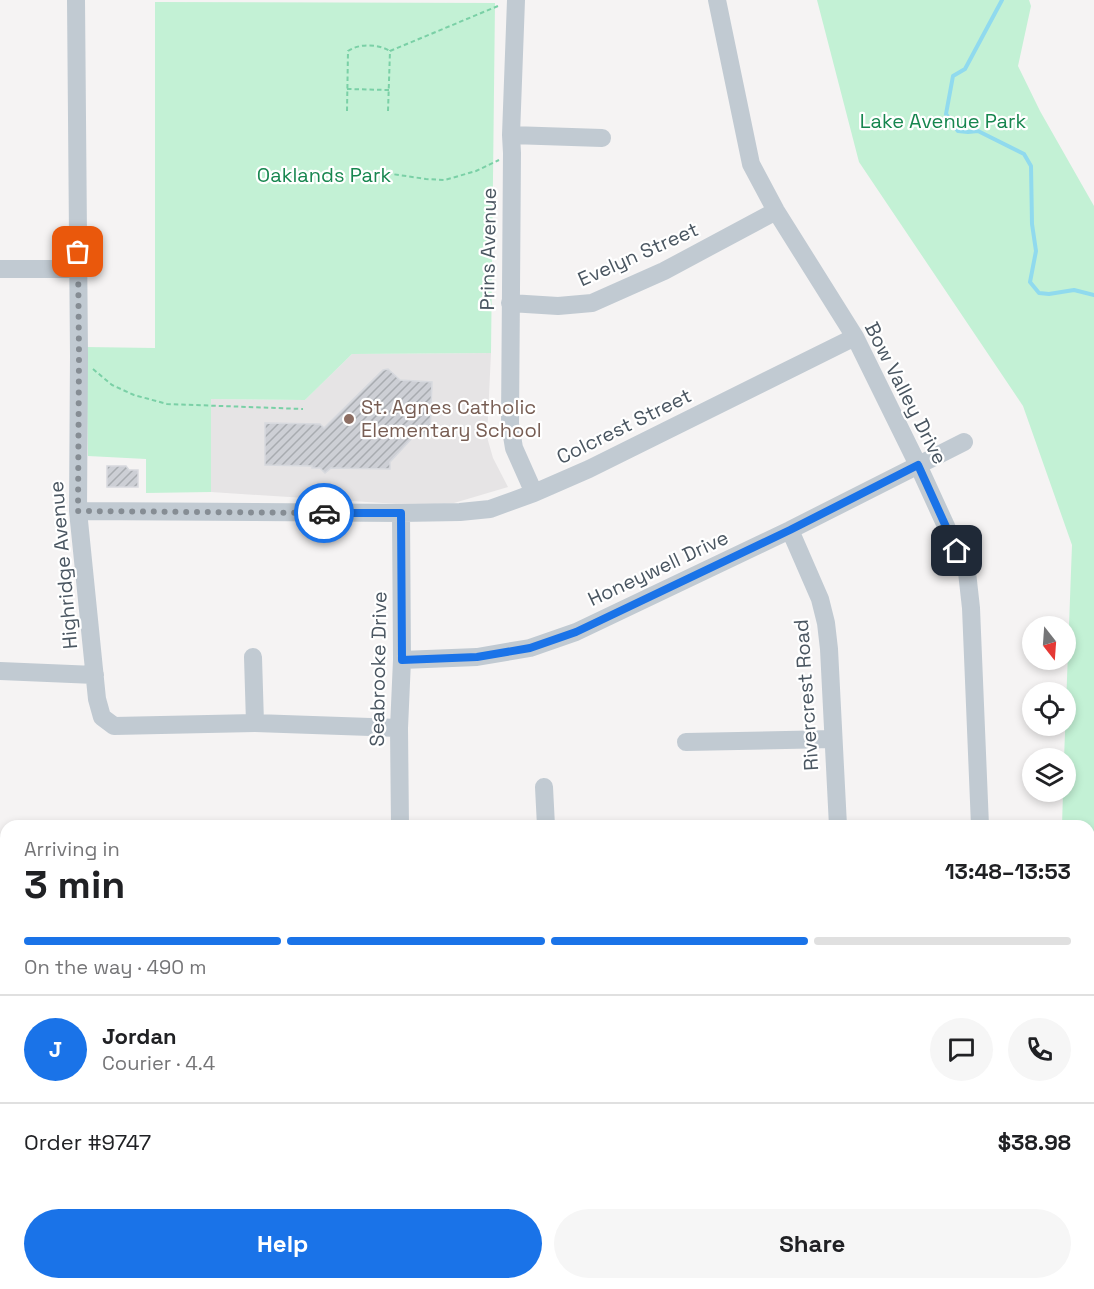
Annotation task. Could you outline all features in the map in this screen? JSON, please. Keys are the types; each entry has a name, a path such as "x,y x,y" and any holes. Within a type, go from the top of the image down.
{"street":[{"name":"Highridge Avenue","path":"76,0 78,511 91,642 102,717 114,726 255,723 399,728"},
{"name":"Prins Avenue","path":"516,0 511,144 510,424 514,448 534,494"},
{"name":"Bow Valley Drive","path":"717,0 751,164 776,211 855,338 918,465 967,572 971,608 980,820"},
{"path":"511,144 602,138"},
{"name":"Evelyn Street","path":"510,303 558,306 592,303 664,271 776,211"},
{"path":"0,269 78,269"},
{"name":"Colcrest Street","path":"78,511 401,513 490,509 534,494 589,469 855,338"},
{"name":"Honeywell Drive","path":"402,660 477,657 530,648 576,632 790,530 964,442"},
{"name":"Seabrooke Drive","path":"400,820 401,513"},
{"name":"Rivercrest Road","path":"790,530 820,599 826,623 838,820"},
{"path":"253,657 255,723"},
{"path":"0,671 96,675"},
{"path":"686,742 833,739"},
{"path":"544,787 546,820"}],"path":[{"path":"390,51 498,6 505,0"},
{"path":"346,111 348,51 355,46 382,46 390,51"},
{"path":"388,111 390,51"},
{"path":"347,89 389,90"},
{"path":"357,172 445,180 476,171 511,144"},
{"path":"79,356 112,385 134,395 167,404 303,409"}],"shaded area":[{"name":"St. Agnes Catholic Elementary School","path":"491,353 487,437 493,458 508,487 454,503 414,505 211,492 211,399 305,400 352,354"}],"green space":[{"name":"Lake Avenue Park","path":"817,0 1029,0 1031,6 1018,66 1040,111 1094,206 1094,820 1062,820 1063,802 1076,802 1076,748 1064,748 1065,736 1076,736 1076,682 1067,682 1067,670 1076,670 1076,616 1069,616 1072,545 1023,406 859,162"},
{"name":"Oaklands Park","path":"155,2 495,3 491,353 352,354 305,400 211,399 211,492 146,493 146,459 88,456 86,347 155,348"}],"building":[{"path":"388,369 400,380 432,382 430,435 414,436 390,462 390,469 331,468 325,473 320,468 312,468 312,466 265,465 265,423 320,424 324,428 383,370"},
{"path":"107,466 126,466 129,470 138,470 138,487 107,487"}],"waterway":[{"path":"1002,0 965,69 953,76 946,114 958,131 978,131 1024,154 1031,166 1032,224 1036,251 1030,282 1039,293 1049,294 1074,290 1094,295"}],"way so far":[{"path":"78,252 78,511 324,513"}],"place":[{"name":"St. Agnes Catholic Elementary School","path":"349,419"}],"route":[{"path":"324,513 401,513 402,660 477,657 530,648 576,632 790,530 918,465 957,551"}]}
